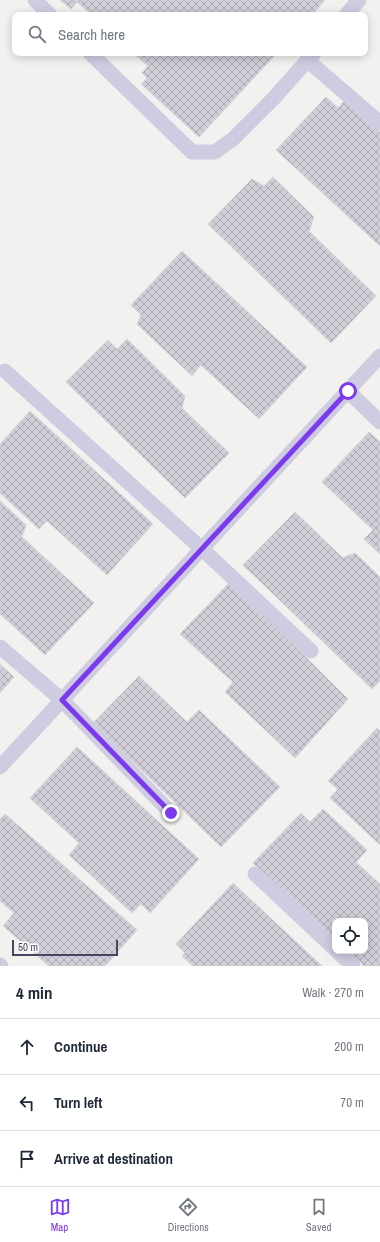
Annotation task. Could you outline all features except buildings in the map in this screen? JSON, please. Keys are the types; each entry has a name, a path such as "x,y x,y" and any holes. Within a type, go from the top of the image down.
{"lane":[{"path":"35,0 47,12"},
{"path":"348,12 358,0"},
{"path":"93,56 192,152 215,152 233,139 310,57 380,123"},
{"path":"0,767 380,356"},
{"path":"5,370 202,549 311,651"},
{"path":"348,391 380,422"},
{"path":"0,647 62,700 171,813"},
{"path":"255,874 332,946"},
{"path":"340,954 352,966"}],"route":[{"path":"171,813 62,700 348,391"}]}
